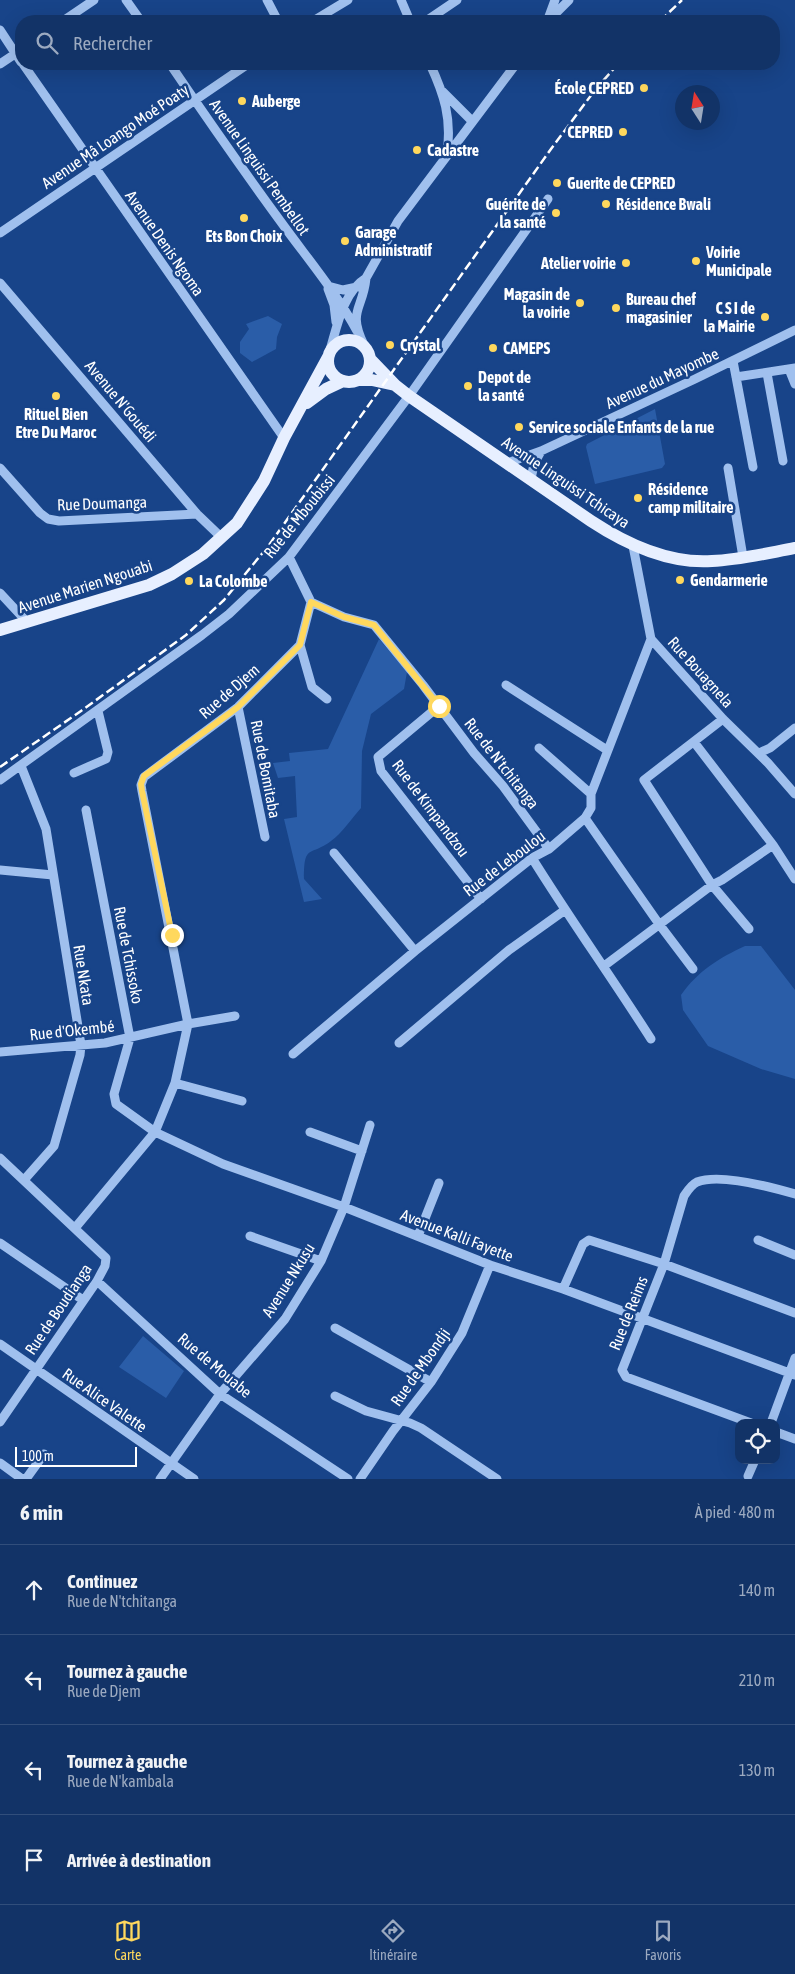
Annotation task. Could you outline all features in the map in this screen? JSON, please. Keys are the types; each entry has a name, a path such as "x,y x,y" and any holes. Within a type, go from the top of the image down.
{"main road":[{"path":"358,380 365,375 369,368 371,360 369,352 364,345 349,339 335,344 329,354 330,372 336,378 351,382 372,380 395,385"},
{"name":"Avenue Marien Ngouabi","path":"0,630 148,585 180,569 203,554 237,523 260,488 284,438 303,406 329,354"},
{"path":"371,360 395,385"},
{"name":"Avenue Marien Ngouabi","path":"303,406 326,389 343,381"},
{"name":"Avenue Linguissi Tchicaya","path":"395,385 530,479 633,546 692,561 713,561 795,548"}],"street":[{"path":"72,15 94,0"},
{"path":"126,0 137,15"},
{"path":"267,0 275,15"},
{"path":"323,15 348,0"},
{"path":"402,0 408,15"},
{"path":"435,15 457,0"},
{"path":"550,15 555,0"},
{"path":"554,15 569,0"},
{"name":"Avenue Denis Ngoma","path":"0,30 15,50"},
{"path":"0,64 15,59"},
{"name":"Avenue Denis Ngoma","path":"29,70 94,168 284,438"},
{"name":"Avenue Linguissi Pembellot","path":"174,70 328,286"},
{"name":"Avenue Mâ Loango Moé Poaty","path":"0,233 239,70"},
{"path":"433,70 441,90 449,122 447,154"},
{"name":"Avenue Marien Ngouabi","path":"329,354 343,305 366,278 398,221 511,70"},
{"path":"441,90 472,122"},
{"name":"Rue de Mboubissi","path":"0,780 98,711 229,614 289,557 409,396 548,199"},
{"name":"Avenue Marien Ngouabi","path":"357,331 355,316 365,288 366,278"},
{"name":"Avenue N'Gouédi","path":"0,283 197,514 221,537"},
{"path":"328,286 343,290 357,287"},
{"name":"Avenue Marien Ngouabi","path":"328,286 343,305 364,345"},
{"name":"Avenue Marien Ngouabi","path":"328,286 334,305 337,326"},
{"name":"Avenue du Mayombe","path":"507,463 541,451 795,330"},
{"path":"733,361 753,467"},
{"path":"736,378 792,368 795,384"},
{"path":"767,373 783,461"},
{"path":"530,479 534,464 541,451"},
{"name":"Rue Doumanga","path":"0,468 40,513 48,519 59,521 197,514"},
{"path":"728,468 743,557"},
{"name":"Rue Bouagnela","path":"633,546 651,640 723,719 759,753 795,794"},
{"path":"289,557 311,602 300,645 312,687 327,699"},
{"path":"0,593 27,622"},
{"name":"Rue de N'tchitanga","path":"311,602 344,617 374,625 474,753 503,786 549,849"},
{"path":"651,640 607,750 591,794 591,808 586,818 659,924 693,969"},
{"name":"Rue de Djem","path":"188,1024 141,784 144,776 238,707 300,645"},
{"path":"506,685 607,750"},
{"name":"Rue de Kimpandzou","path":"439,706 378,758 381,771 481,899"},
{"name":"Rue de Bomitaba","path":"238,707 265,837"},
{"path":"74,773 108,757 98,711"},
{"path":"723,719 644,780 712,885 748,929"},
{"path":"759,753 770,748 795,728"},
{"path":"694,742 773,845 795,879"},
{"path":"539,748 591,794"},
{"name":"Rue Nkata","path":"21,766 46,828 80,1045 80,1055 54,1146 24,1180"},
{"name":"Rue de Tchissoko","path":"86,810 130,1038 114,1094 116,1104"},
{"name":"Rue de Leboulou","path":"293,1054 415,951 532,858 549,849 586,818"},
{"path":"604,966 712,885 773,845"},
{"path":"334,853 415,951"},
{"path":"532,858 652,1039"},
{"path":"0,870 53,875"},
{"path":"399,1043 509,950 565,910"},
{"name":"Rue d'Okembé","path":"0,1052 105,1043 188,1024 235,1016"},
{"path":"75,1228 155,1132 175,1083 188,1024"},
{"path":"175,1083 242,1101"},
{"name":"Avenue Kalli Fayette","path":"116,1104 155,1132 223,1164 344,1207 490,1265 564,1289 793,1374"},
{"name":"Avenue Nkusu","path":"160,1479 220,1394 285,1319 321,1261 344,1207 370,1125"},
{"path":"310,1132 362,1151"},
{"name":"Rue de Boudianga","path":"0,1158 106,1258 105,1266 97,1281 0,1422"},
{"name":"Rue de Reims","path":"740,1419 626,1377 622,1370 664,1264 684,1196 690,1186 707,1179 721,1180 754,1183 795,1194"},
{"path":"418,1236 439,1183"},
{"path":"250,1236 321,1261"},
{"path":"564,1289 583,1244 587,1240 605,1244 664,1264 795,1313"},
{"path":"758,1240 795,1255"},
{"path":"0,1243 83,1300"},
{"name":"Rue de Mbondji","path":"360,1479 400,1421 431,1382 462,1333 490,1265"},
{"name":"Rue de Mouabe","path":"97,1281 220,1394 348,1479"},
{"path":"335,1328 431,1382"},
{"name":"Rue Alice Valette","path":"0,1344 194,1479"},
{"path":"773,1419 793,1374 795,1358"},
{"path":"335,1396 366,1411 421,1428 497,1479"},
{"path":"780,1433 795,1439"},
{"path":"0,1463 24,1479 44,1454"},
{"path":"748,1476 753,1464"}],"shaded area":[{"path":"268,316 282,324 277,337 276,349 252,362 240,353 240,342 249,329 246,324"},
{"path":"655,409 665,464 662,468 595,484 586,447 587,444"},
{"path":"379,639 407,672 404,689 371,714 362,751 361,808 335,838 307,855 304,879 322,899 304,902 284,819 297,817 295,776 278,778 273,763 290,761 289,753 328,749"},
{"path":"745,946 761,946 795,990 795,1079 761,1069 708,1046 683,1010 681,995 688,986 718,960"},
{"path":"143,1336 184,1371 166,1398 119,1367"}],"railway":[{"path":"666,15 682,0"},
{"path":"0,767 186,635 224,600 269,545 551,149 595,90 613,70"}],"place":[{"name":"École CEPRED","path":"644,88"},
{"name":"Auberge","path":"242,101"},
{"name":"CEPRED","path":"623,132"},
{"name":"Cadastre","path":"417,150"},
{"name":"Guerite de CEPRED","path":"557,183"},
{"name":"Résidence Bwali","path":"606,204"},
{"name":"Guérite de la santé","path":"556,213"},
{"name":"Ets Bon Choix","path":"244,218"},
{"name":"Garage Administratif","path":"345,241"},
{"name":"Voirie Municipale","path":"696,261"},
{"name":"Atelier voirie","path":"626,263"},
{"name":"Magasin de la voirie","path":"580,303"},
{"name":"Bureau chef magasinier","path":"616,308"},
{"name":"C S I de la Mairie","path":"765,317"},
{"name":"Crystal","path":"390,345"},
{"name":"CAMEPS","path":"493,348"},
{"name":"Depot de la santé","path":"468,386"},
{"name":"Rituel Bien Etre Du Maroc","path":"56,396"},
{"name":"Service sociale Enfants de la rue","path":"519,427"},
{"name":"Résidence camp militaire","path":"638,498"},
{"name":"Gendarmerie","path":"680,580"},
{"name":"La Colombe","path":"189,581"}],"route":[{"path":"172,935 142,791 142,780 144,776 238,707 300,645 311,602 344,617 374,625 439,706"}]}
